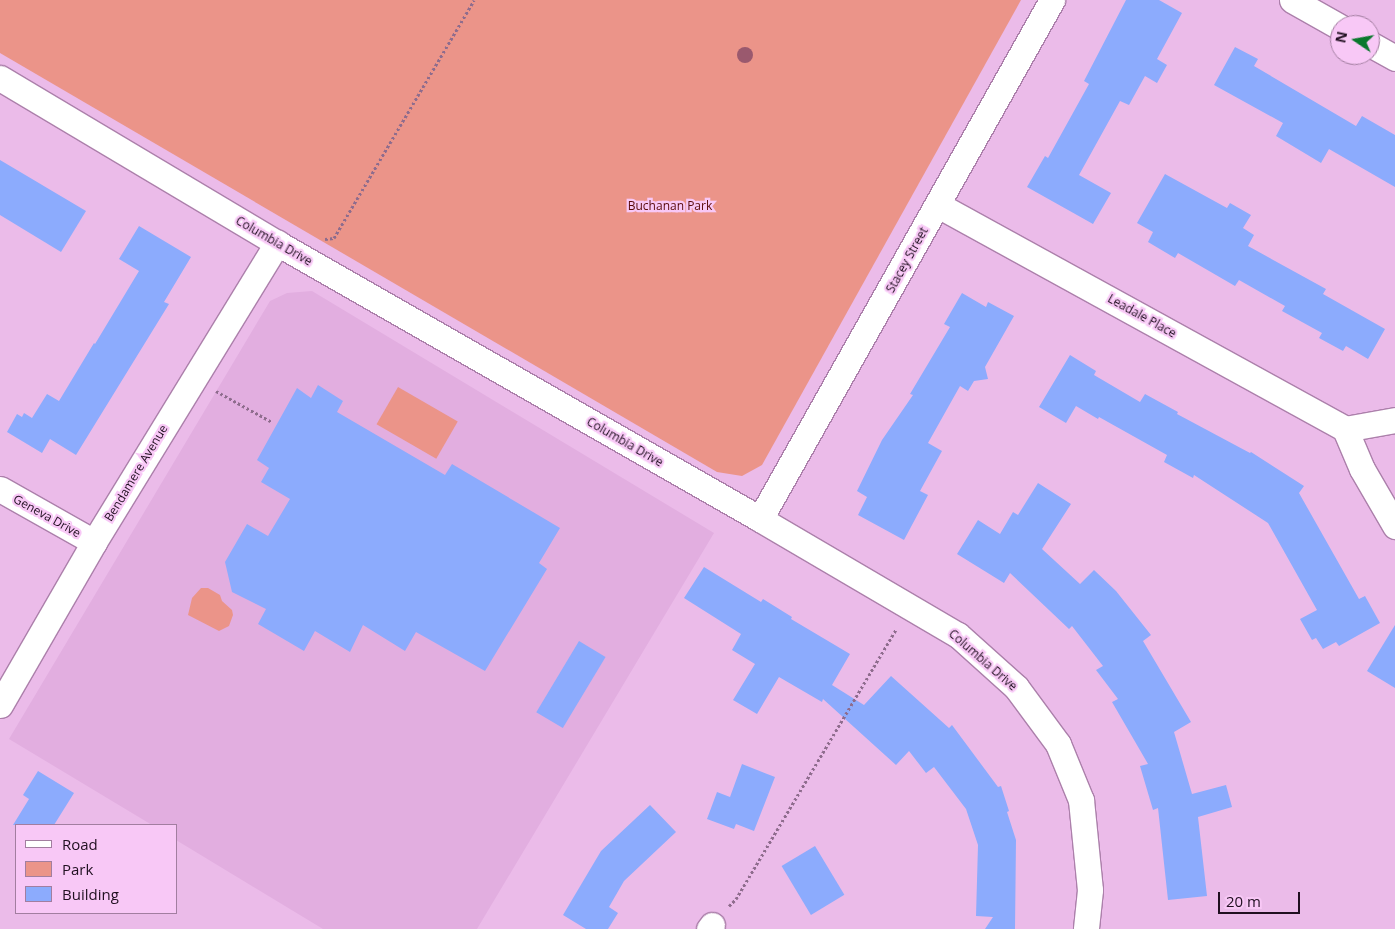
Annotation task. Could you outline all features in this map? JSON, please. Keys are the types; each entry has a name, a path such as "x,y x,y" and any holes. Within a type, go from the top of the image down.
{"street":[{"name":"Stacey Street","path":"760,519 1052,0"},
{"path":"1292,0 1330,21"},
{"path":"1380,50 1395,58"},
{"name":"Columbia Drive","path":"0,78 277,243 760,519 958,635 1016,687 1058,744 1081,800 1090,890 1086,929"},
{"name":"Leadale Place","path":"938,205 1345,429"},
{"name":"Bendamere Avenue","path":"0,705 94,542 277,243"},
{"path":"1395,420 1345,429 1362,470 1395,526"},
{"name":"Geneva Drive","path":"0,489 94,542"}],"path":[{"path":"303,258 313,239 334,238 474,0"},
{"path":"194,379 272,422"},
{"path":"710,927 736,899 909,606"}],"shaded area":[{"path":"312,291 714,533 477,929 323,929 178,841 178,824 150,824 9,739 270,301 287,293"}],"green space":[{"name":"Buchanan Park","path":"0,0 1021,0 762,465 742,476 717,472 0,53"},
{"path":"398,387 458,422 436,459 376,424"},
{"path":"201,588 208,588 220,595 222,601 232,610 233,615 229,626 219,631 188,615 192,598"}],"building":[{"path":"1126,0 1159,0 1182,13 1157,59 1167,65 1157,83 1145,76 1129,105 1120,101 1079,175 1111,193 1093,224 1027,187 1045,156 1048,158 1089,84 1084,81"},
{"path":"1235,47 1258,59 1254,66 1356,126 1362,116 1395,135 1395,187 1329,149 1321,163 1276,136 1283,123 1214,85"},
{"path":"0,160 86,211 61,252 0,215"},
{"path":"1165,174 1227,208 1230,203 1251,215 1243,228 1254,235 1248,246 1326,289 1323,294 1385,329 1368,359 1346,346 1343,351 1319,338 1322,333 1282,311 1285,306 1239,280 1235,286 1178,253 1175,258 1148,242 1153,232 1137,223"},
{"path":"139,226 191,257 164,302 169,304 76,455 50,439 42,453 7,432 17,414 22,417 24,413 32,418 47,394 59,401 139,271 119,259"},
{"path":"962,293 986,307 988,302 1014,316 985,367 988,379 974,381 968,391 960,386 928,443 942,451 920,491 928,495 904,540 858,515 867,497 857,491 882,440 913,395 910,394 950,327 944,324"},
{"path":"1070,355 1096,371 1094,375 1140,402 1145,394 1178,412 1177,414 1251,452 1304,486 1299,493 1359,599 1365,596 1380,623 1339,646 1336,642 1323,649 1316,638 1312,640 1300,619 1317,610 1268,523 1194,475 1193,478 1164,462 1167,455 1099,417 1098,419 1076,406 1066,423 1039,407"},
{"path":"318,385 343,401 337,412 445,475 452,464 560,528 539,563 547,569 485,671 416,632 405,651 363,625 350,652 315,631 304,651 258,624 266,609 232,592 225,562 247,524 268,536 290,499 261,482 269,468 257,460 297,388 311,398"},
{"path":"1038,483 1071,504 1042,549 1080,584 1094,570 1116,591 1151,635 1143,641 1191,722 1174,732 1192,794 1226,785 1232,807 1198,817 1207,896 1168,900 1158,808 1153,810 1140,766 1148,764 1112,702 1118,699 1096,670 1103,666 1072,626 1069,629 1010,573 1004,583 957,554 978,520 1000,534 1013,512 1018,515"},
{"path":"704,567 761,602 763,599 792,617 791,619 850,654 832,685 864,705 891,676 949,728 952,725 998,787 1001,786 1009,811 1007,812 1016,840 1015,929 985,929 993,917 976,916 978,845 966,809 934,767 926,773 909,751 896,765 823,699 822,702 779,677 757,714 733,700 755,664 732,650 741,634 684,598"},
{"path":"1395,625 1395,688 1367,671"},
{"path":"579,641 606,657 563,728 536,712"},
{"path":"742,764 775,777 754,831 736,824 734,829 707,819 717,792 730,797"},
{"path":"38,771 74,793 55,824 13,825 29,799 23,795"},
{"path":"650,805 676,832 624,881 609,907 618,913 608,929 586,929 563,915 601,851"},
{"path":"815,846 844,895 811,915 782,866"}]}
